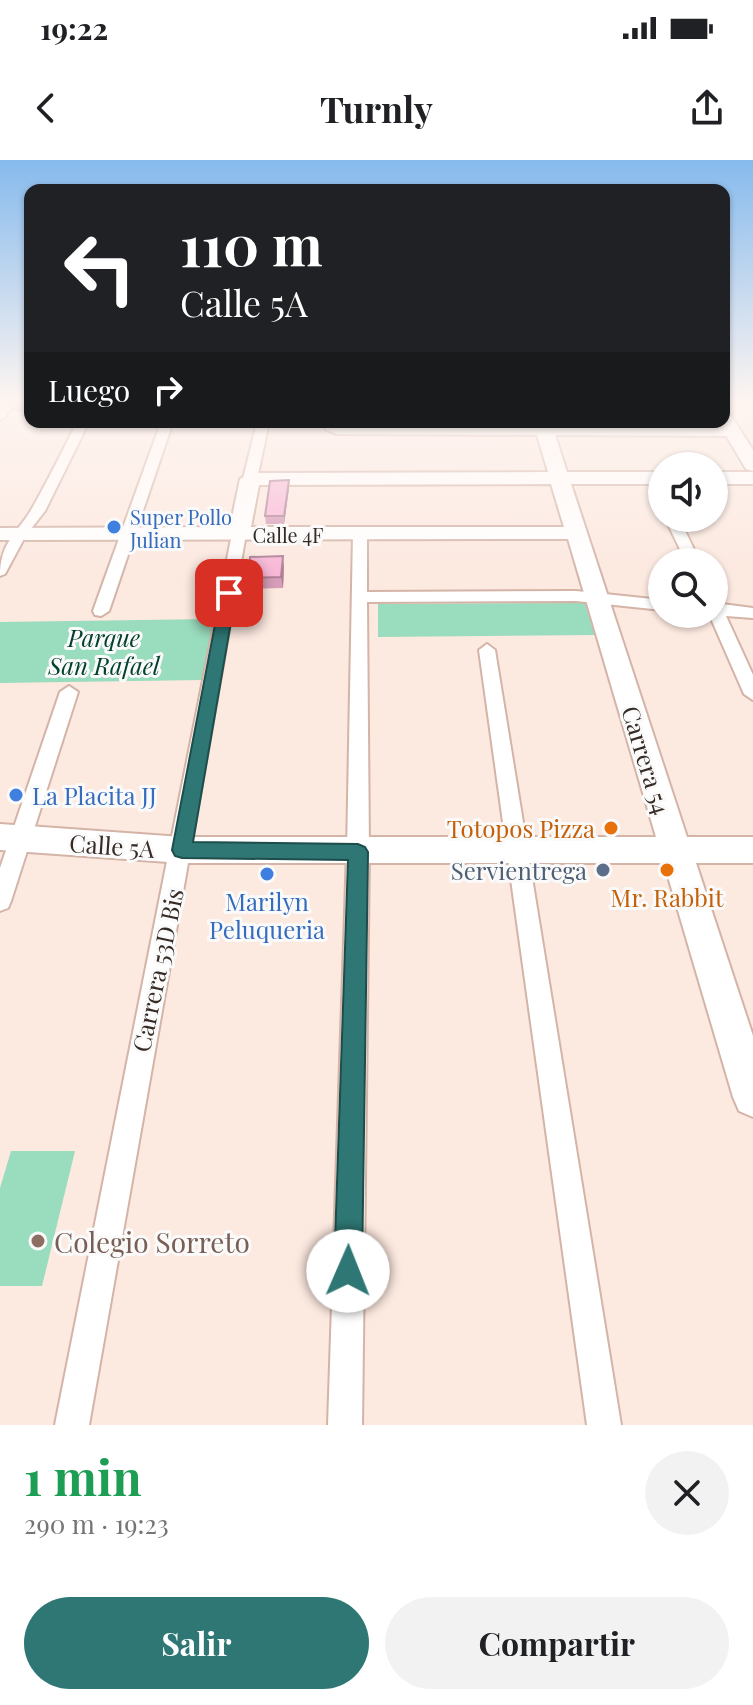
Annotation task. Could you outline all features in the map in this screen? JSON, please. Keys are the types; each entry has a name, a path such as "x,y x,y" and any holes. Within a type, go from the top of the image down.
{"street":[{"path":"0,571 10,534 38,511 64,459"},
{"path":"101,611 154,459"},
{"name":"Carrera 53D Bis","path":"72,1425 131,1097 182,850 255,459"},
{"name":"Carrera 54","path":"554,459 753,1097"},
{"path":"250,479 559,477 648,483"},
{"path":"728,478 753,478"},
{"path":"345,1425 358,852 360,533"},
{"name":"Calle 4F","path":"10,534 577,533"},
{"path":"361,597 596,598 648,604"},
{"path":"728,610 753,613"},
{"path":"723,628 753,694"},
{"path":"487,650 604,1425"},
{"path":"0,901 10,838 69,692"},
{"name":"Calle 5A","path":"10,838 182,850 753,850"}],"green space":[{"path":"585,603 595,635 378,637 378,604"},
{"name":"Parque San Rafael","path":"214,619 202,680 0,683 0,622"},
{"path":"11,1151 75,1151 42,1286 0,1286 0,1188"}],"building":[{"path":"289,480 284,516 265,516 270,481"},
{"path":"283,556 281,577 248,578 250,557"}],"place":[{"name":"Super Pollo Julian","path":"114,527"},
{"name":"La Placita JJ","path":"16,795"},
{"name":"Totopos Pizza","path":"611,828"},
{"name":"Servientrega","path":"603,870"},
{"name":"Mr. Rabbit","path":"667,870"},
{"name":"Marilyn Peluqueria","path":"267,874"},
{"name":"Colegio Sorreto","path":"38,1241"}],"route":[{"path":"229,593 182,850 358,852 348,1271"}]}
